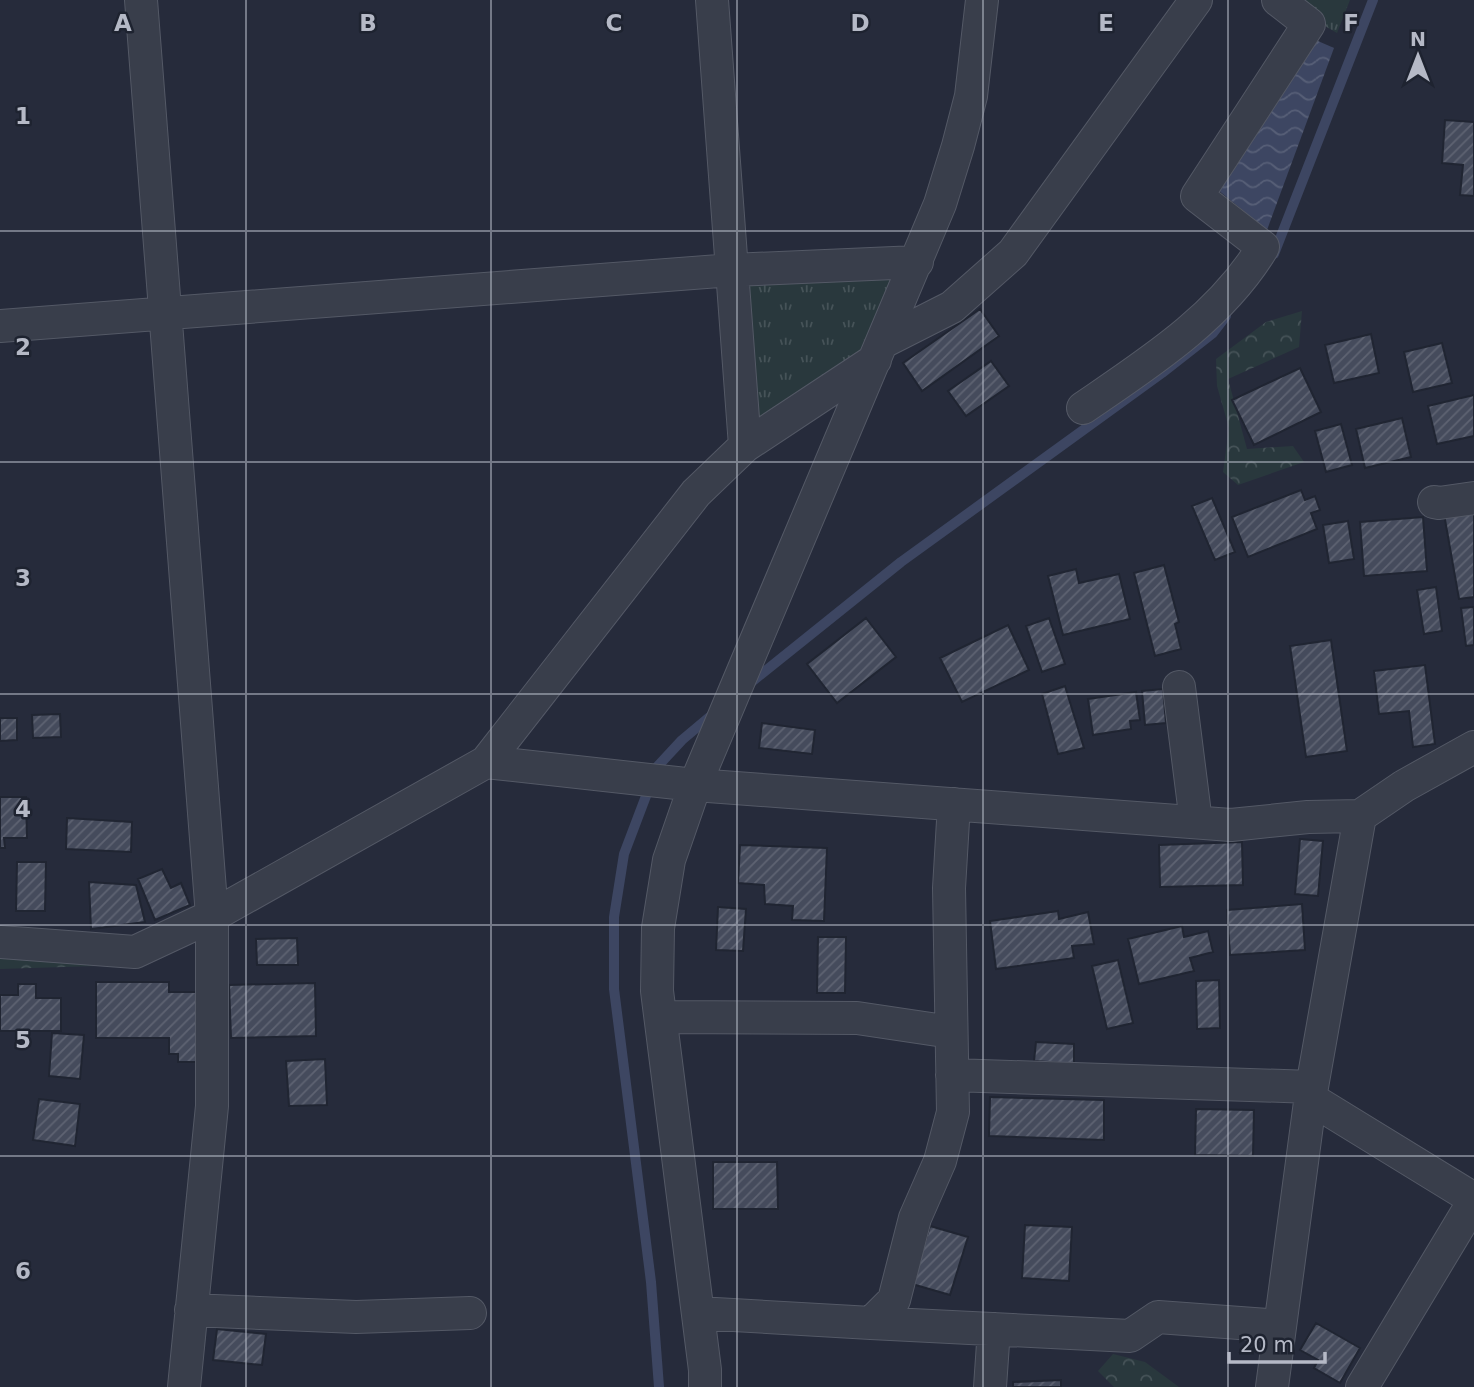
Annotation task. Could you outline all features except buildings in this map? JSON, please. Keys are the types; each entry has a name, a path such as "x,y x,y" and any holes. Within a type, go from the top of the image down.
{"street":[{"path":"141,0 212,916 212,1106 184,1387"},
{"path":"712,0 745,446"},
{"path":"705,1387 657,991 658,928 669,860 695,785 940,204 968,108 982,0"},
{"path":"0,942 135,952 212,916 486,762 696,492 745,446 879,351 952,307 1013,253 1196,0"},
{"path":"1083,408 1154,360 1220,302 1263,247 1197,196 1309,24 1278,0"},
{"path":"0,326 732,270 917,262"},
{"path":"1434,502 1474,498"},
{"path":"1178,687 1196,822"},
{"path":"486,762 695,785 1231,825 1308,817 1360,816 1404,786 1474,747"},
{"path":"871,1323 894,1300 915,1218 940,1161 953,1112 949,888 954,804"},
{"path":"1272,1387 1311,1093 1360,816"},
{"path":"660,1017 857,1018 951,1032"},
{"path":"952,1075 1311,1093 1474,1200 1362,1387"},
{"path":"191,1310 356,1317 470,1313"},
{"path":"698,1313 1130,1336 1158,1317 1280,1326"},
{"path":"990,1387 994,1329"}],"green space":[{"path":"1280,0 1350,0 1337,33"},
{"path":"917,262 875,360 744,431 732,270"},
{"path":"1302,311 1299,347 1228,379 1247,449 1293,446 1304,462 1238,485 1223,472 1229,428 1217,386 1216,359 1266,322"},
{"path":"0,942 128,965 0,969"},
{"path":"1113,1354 1145,1362 1179,1387 1114,1387 1098,1371"}],"water":[{"path":"1311,38 1334,48 1267,230 1218,190"}],"waterway":[{"path":"1274,254 1373,0"},
{"path":"749,684 901,562 1162,373 1213,333 1226,316"},
{"path":"659,1387 651,1282 614,989 614,917 624,854 657,767 682,740 713,714"}]}
